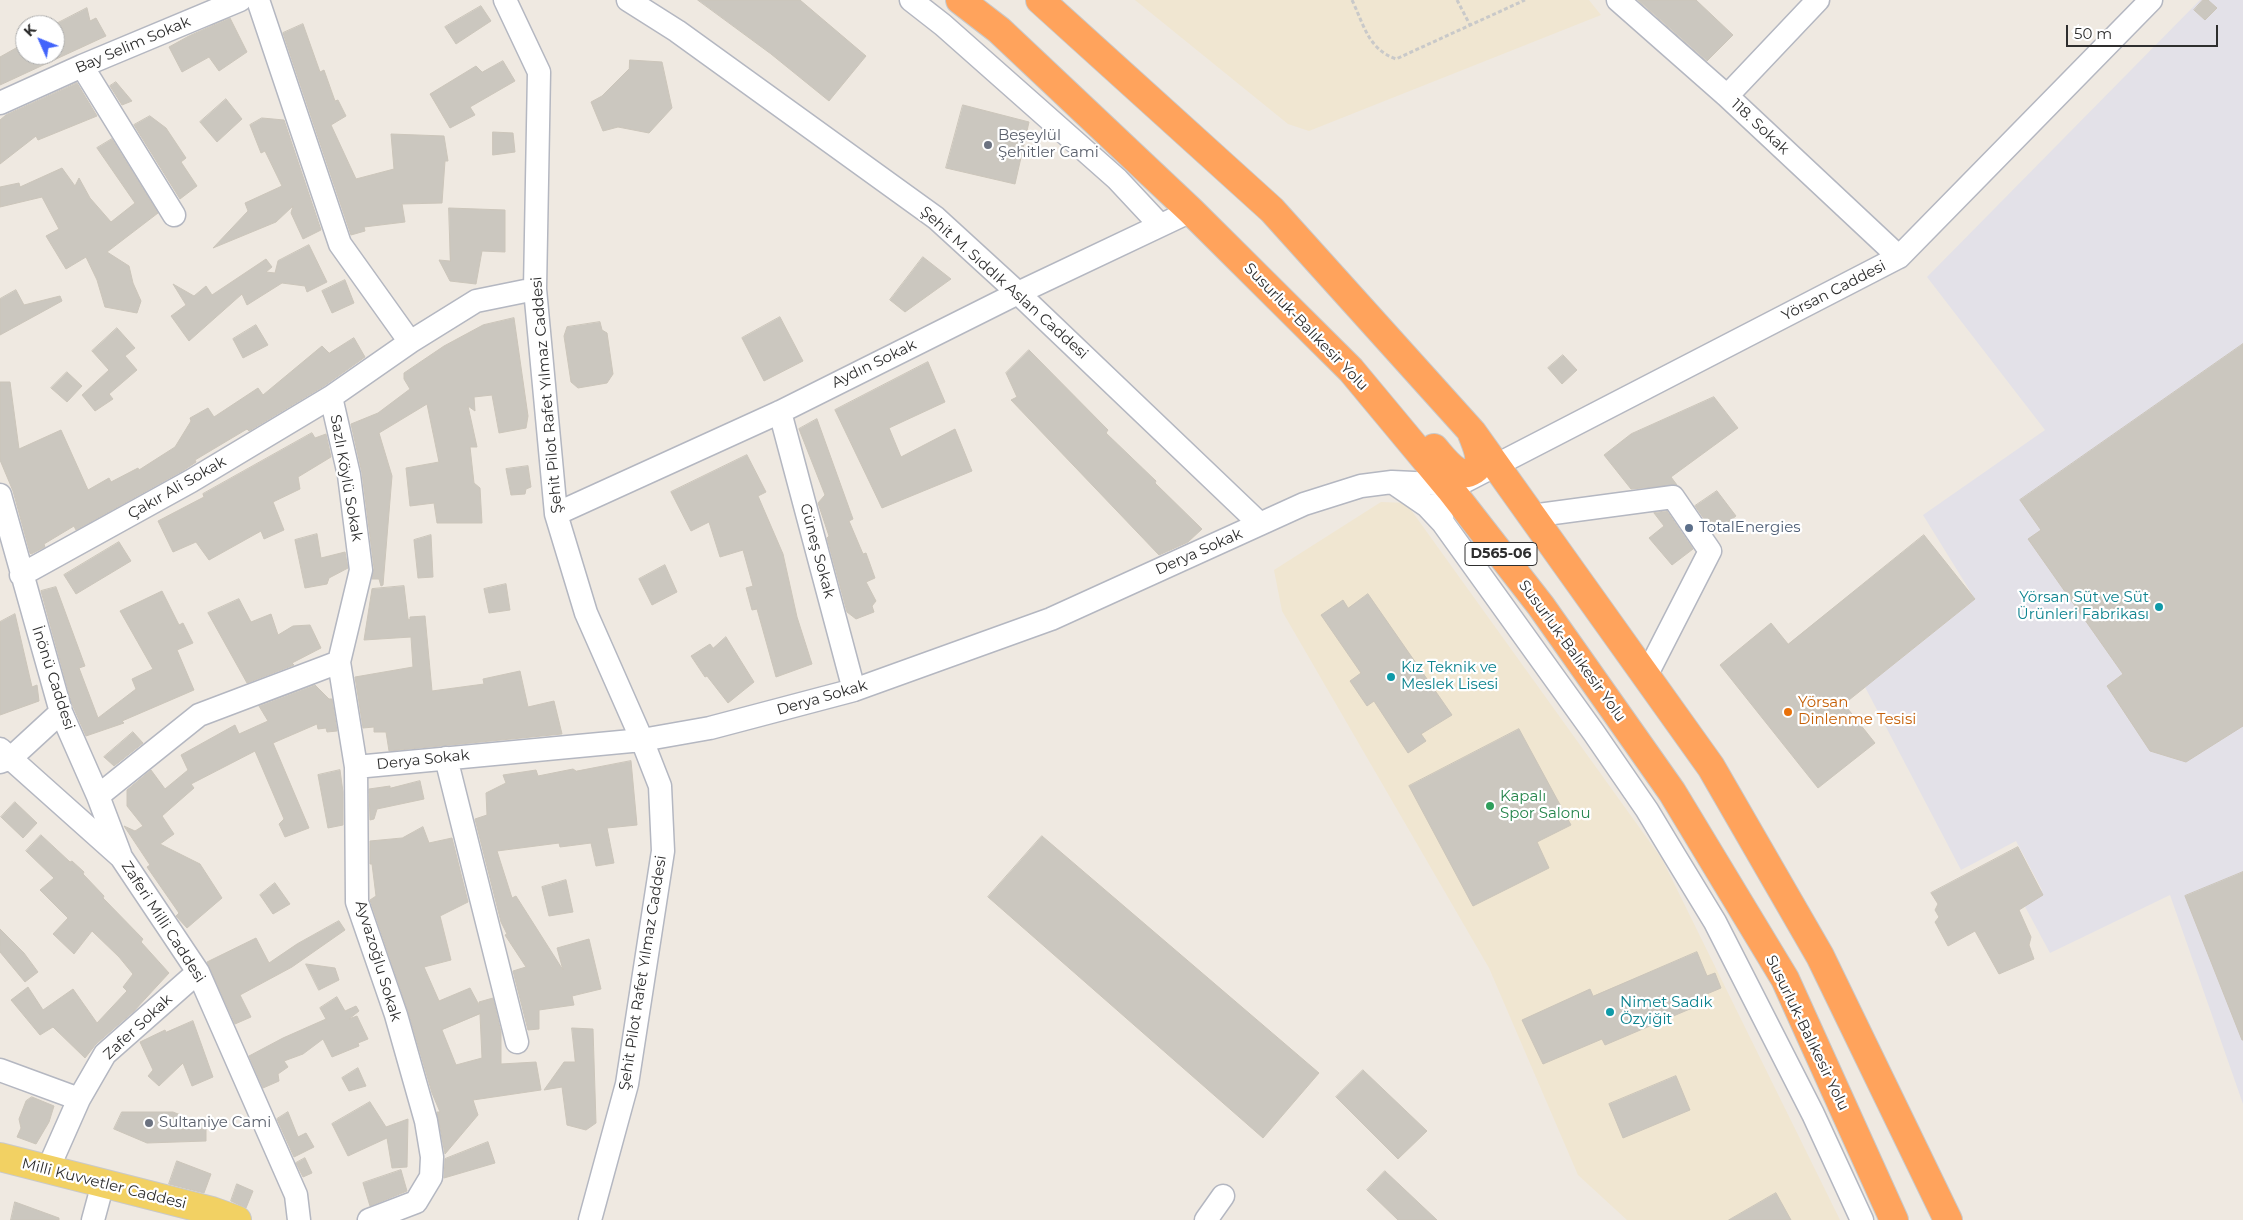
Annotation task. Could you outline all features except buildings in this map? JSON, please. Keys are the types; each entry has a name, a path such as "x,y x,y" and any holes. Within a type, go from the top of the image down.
{"highway":[{"name":"Susurluk-Balıkesir Yolu","path":"960,0 999,30 1191,211 1351,370 1450,489 1541,606 1672,792 1785,979 1894,1220"},
{"name":"D565-06","path":"1040,0 1272,210 1472,432 1711,766 1820,956 1948,1220"},
{"path":"1274,294 1333,332 1412,419 1448,464 1456,471 1464,474 1471,472 1478,464 1480,456 1472,432"}],"main road":[{"name":"Milli Kuvvetler Caddesi","path":"0,1157 212,1211 237,1220"}],"street":[{"name":"Bay Selim Sokak","path":"0,103 82,66 240,0"},
{"path":"258,0 340,244 410,342"},
{"name":"Şehit Pilot Rafet Yılmaz Caddesi","path":"505,0 539,72 535,289 556,514 586,613 642,740 660,786 664,852 627,1084 590,1220"},
{"name":"Şehit M. Sıddık Aslan Caddesi","path":"628,0 677,30 936,218 1018,293 1260,524"},
{"path":"911,0 943,25 1117,179 1160,225"},
{"name":"118. Sokak","path":"1618,0 1727,96 1899,257"},
{"path":"1727,96 1818,0"},
{"name":"Yörsan Caddesi","path":"1450,489 1899,257 2151,0"},
{"path":"82,66 174,214"},
{"name":"Aydın Sokak","path":"556,514 780,412 1018,293 1191,211"},
{"name":"Sazlı Köylü Sokak","path":"339,662 360,570 349,475 331,397 410,342 476,301 535,289"},
{"name":"Çakır Ali Sokak","path":"22,575 191,481 331,397"},
{"name":"Güneş Sokak","path":"780,412 854,690"},
{"path":"1392,482 1427,506 1443,523 1647,810 1715,922 1813,1114 1862,1220"},
{"name":"Derya Sokak","path":"356,767 642,740 710,728 854,690 1051,619 1304,504 1361,486 1392,482 1436,484 1450,489"},
{"path":"1443,523 1439,502 1450,489"},
{"name":"İnönü Caddesi","path":"0,495 61,712 98,796 121,857"},
{"path":"1532,516 1673,497 1710,551 1646,676"},
{"path":"98,796 199,715 339,662"},
{"name":"Ayvazoğlu Sokak","path":"339,662 356,767 357,902 398,1024 426,1121 432,1157 431,1177 416,1202 369,1220"},
{"path":"4,756 61,712"},
{"name":"Zaferi Milli Caddesi","path":"4,756 121,857 198,972 296,1195 300,1220"},
{"path":"446,758 517,1042"},
{"name":"Zafer Sokak","path":"48,1169 79,1099 105,1054 198,972"},
{"path":"0,1070 79,1099"},
{"path":"93,1220 103,1183"},
{"path":"1206,1220 1223,1196"}],"path":[{"path":"1352,0 1372,44 1385,55 1396,59 1525,0"},
{"path":"1456,0 1470,25"}],"shaded area":[{"path":"1135,0 1589,0 1601,15 1309,131 1288,124"},
{"path":"2200,0 2243,0 2243,1104 2170,895 2050,953 2022,901 2042,890 2016,841 1961,870 1865,687 1975,599 1923,515 2045,430 1927,277"},
{"path":"1381,502 1406,503 1662,859 1840,1220 1627,1220 1578,1175 1489,968 1282,611 1274,570"}],"place":[{"name":"Beşeylül Şehitler Cami","path":"988,145"},
{"name":"TotalEnergies","path":"1689,528"},
{"name":"Yörsan Süt ve Süt Ürünleri Fabrikası","path":"2159,607"},
{"name":"Kız Teknik ve Meslek Lisesi","path":"1391,677"},
{"name":"Yörsan Dinlenme Tesisi","path":"1788,712"},
{"name":"Kapalı Spor Salonu","path":"1490,806"},
{"name":"Nimet Sadık Özyiğit","path":"1610,1012"},
{"name":"Sultaniye Cami","path":"149,1123"}]}
